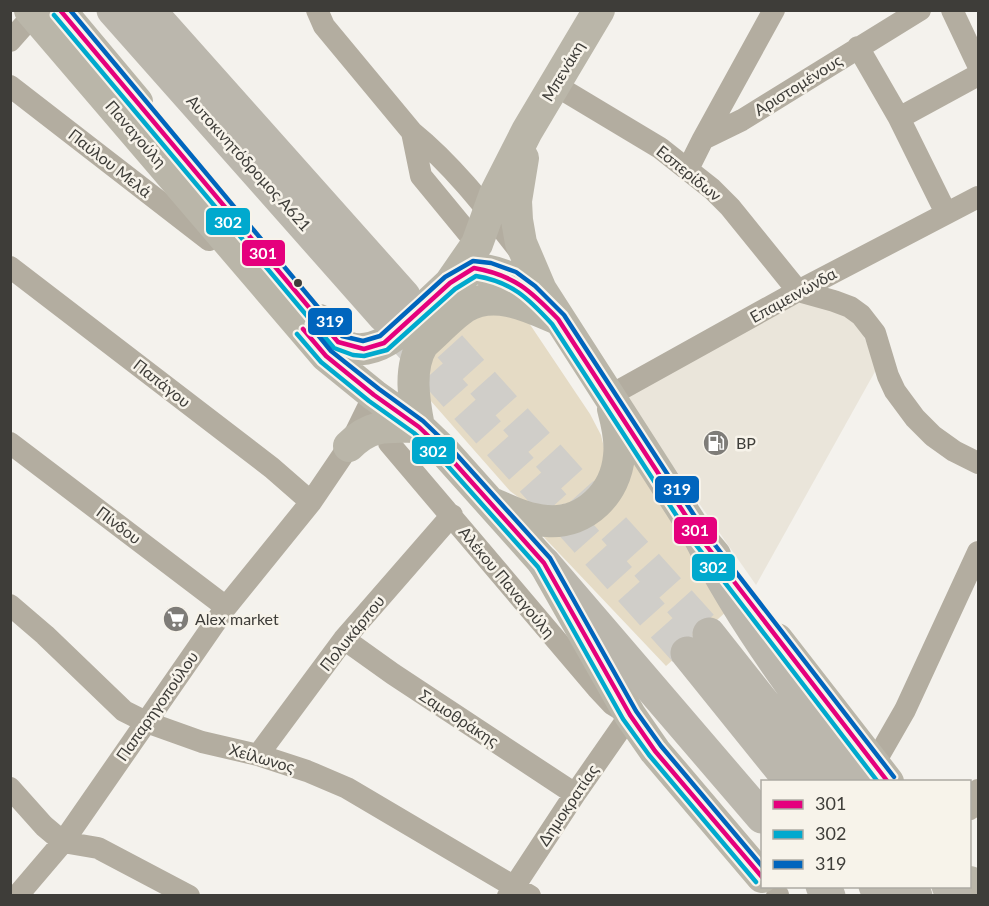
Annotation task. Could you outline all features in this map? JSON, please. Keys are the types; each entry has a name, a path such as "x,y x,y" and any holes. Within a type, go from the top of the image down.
{"highway":[{"name":"Αυτοκινητόδρομος Α621","path":"113,10 156,31 394,316"},
{"path":"699,536 723,583 801,700 876,776"},
{"path":"544,563 761,815"},
{"path":"790,780 698,644 824,780"}],"main road":[{"name":"Μπενάκη","path":"527,131 599,10"},
{"name":"Παναγούλη","path":"41,12 338,342 355,348 364,349 384,343 394,316 467,276 495,194 527,131"},
{"name":"Παναγούλη","path":"41,12 326,356 374,395 419,427 443,450 544,563 630,715"},
{"path":"527,131 516,201 521,243 529,264 558,319 699,536"},
{"path":"350,446 359,436 374,429 399,426 419,427 414,374 419,351 467,276 494,300 510,300 558,319"},
{"path":"374,395 394,316"},
{"path":"486,500 520,516 550,522 566,520 593,507 611,485 620,454 616,420 609,396"},
{"path":"630,715 655,751 761,876"}],"street":[{"path":"688,169 774,10"},
{"name":"Αριστομένους","path":"703,139 742,120 920,10"},
{"path":"952,10 978,65"},
{"path":"317,11 324,26 412,132 428,145 489,211 529,264"},
{"path":"10,41 41,12"},
{"path":"858,47 899,118 946,213"},
{"path":"899,118 978,75"},
{"name":"Εσπερίδων","path":"555,85 660,148 688,169 730,207 798,291"},
{"name":"Παύλου Μελά","path":"10,86 209,240"},
{"path":"412,132 421,176 467,276"},
{"name":"Επαμεινώνδα","path":"609,396 798,291 978,197"},
{"name":"Παπάγου","path":"10,267 272,468 311,502"},
{"path":"798,291 850,307 861,315 875,333 888,376 895,390 915,418 933,436 954,451 978,463"},
{"name":"Παπαρηγοπούλου","path":"17,896 63,842 226,608 311,502 350,446 374,395"},
{"name":"Πίνδου","path":"10,443 226,608"},
{"name":"Αλέκου Παναγούλη","path":"389,443 597,688 612,704 630,715"},
{"name":"Πολυκάρπου","path":"258,756 344,639 452,515"},
{"path":"876,776 978,552"},
{"name":"Χείλωνος","path":"10,605 45,635 124,711 146,722 202,742 307,771 347,788 517,893"},
{"name":"Σαμοθράκης","path":"344,639 575,794"},
{"name":"Δημοκρατίας","path":"517,893 575,794 630,715"},
{"path":"10,788 44,826 63,842 98,848 189,896"},
{"path":"971,805 978,790"}],"shaded area":[{"path":"794,291 855,315 877,368 756,585 622,393"},
{"path":"492,307 529,323 590,414 601,435 605,452 602,472 590,491 578,501 543,508 526,503 510,491 430,400 426,385 434,351 479,312"},
{"path":"634,459 728,610 666,666 540,533"}],"tunnel":[{"path":"417,310 709,634"},
{"path":"401,335 687,653"}],"transit line":[{"name":"301","path":"60,10 338,342 364,349 384,343 450,283 474,268 511,280 539,300 558,319 699,536 886,780"},
{"name":"319","path":"70,10 342,336 363,341 380,336 445,277 473,261 491,263 516,272 535,286 564,315 705,532 894,777"},
{"name":"302","path":"54,15 334,348 353,355 364,356 387,350 455,289 476,276 510,287 535,306 552,324 693,541 876,780"},
{"name":"319","path":"309,324 331,351 423,421 448,445 550,558 636,711 661,746 761,865"},
{"name":"301","path":"303,329 326,356 374,395 419,427 443,450 544,563 630,715 655,751 761,876"},
{"name":"302","path":"297,334 321,362 369,401 414,433 438,455 538,567 623,719 649,755 756,882"}],"place":[{"name":"BP","path":"716,443"},
{"name":"Alex market","path":"176,619"}]}
